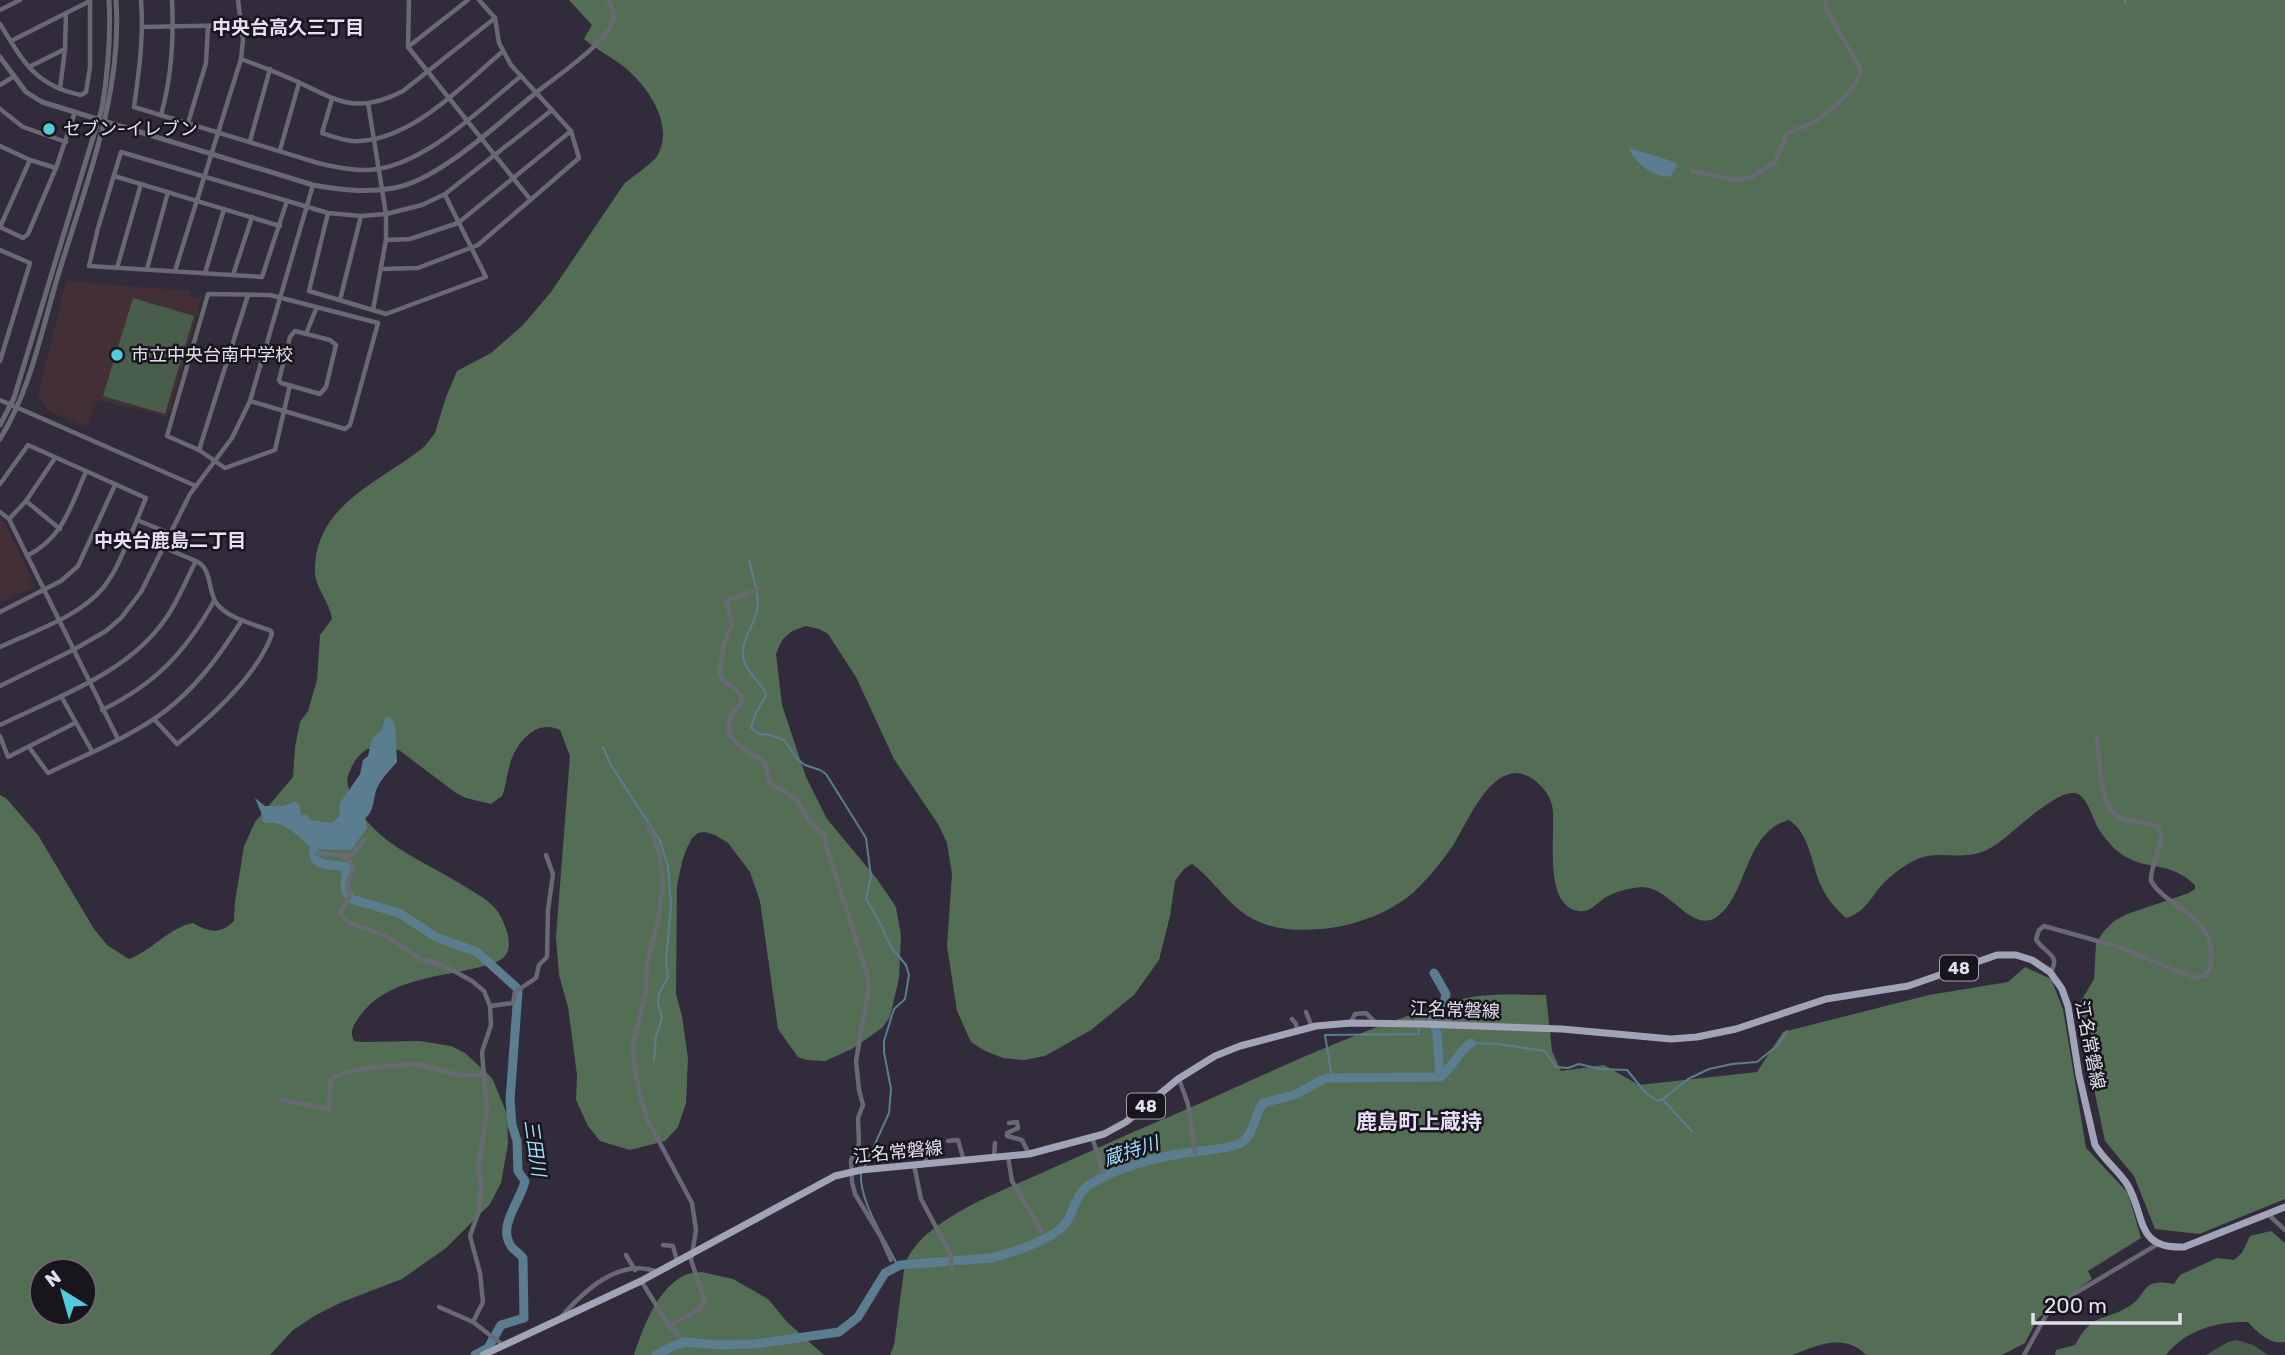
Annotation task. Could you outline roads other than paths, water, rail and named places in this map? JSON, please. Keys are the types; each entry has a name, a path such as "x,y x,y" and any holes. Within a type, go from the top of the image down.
{"main road":[{"name":"江名常磐線","path":"483,1355 641,1281 819,1183 863,1170 1029,1154 1104,1134 1126,1122 1178,1079 1215,1056 1297,1030 1351,1023 1434,1024 1562,1029 1671,1039 1697,1037 1736,1029 1826,999 1908,986 1997,955 2016,955 2032,960 2050,972 2062,989 2068,1006 2079,1075 2095,1146 2124,1180 2132,1193 2141,1227 2147,1236 2158,1244"},
{"path":"2158,1244 2171,1248 2184,1247 2285,1207"}],"street":[{"path":"0,10 20,0"},
{"path":"0,24 11,41 29,67 40,79 81,95 86,92 90,67 90,0 11,41"},
{"path":"100,122 111,30 109,0"},
{"path":"0,439 32,366 100,122 117,48 116,0"},
{"path":"141,0 141,62 134,107 318,163 344,168 379,169 408,159 430,148 521,76"},
{"path":"161,115 171,69 172,0"},
{"path":"175,271 241,59 243,40 238,0"},
{"path":"417,0 409,3 408,47 530,199"},
{"path":"408,47 468,0"},
{"path":"382,269 418,268 471,249 579,158 571,131 502,52 495,18 479,0"},
{"path":"0,57 26,92 42,102 100,122 313,185 346,191 381,190 409,185 445,166 598,42 610,28 614,14 607,0"},
{"path":"1692,172 1736,180 1759,173 1775,162 1787,134 1812,123 1847,95 1859,79 1860,68 1827,11 1825,0"},
{"path":"60,89 66,12"},
{"path":"241,59 270,69 332,99 368,103 387,99 403,91 495,18"},
{"path":"143,26 241,25"},
{"path":"188,123 206,63 208,26"},
{"path":"29,67 65,49"},
{"path":"332,99 323,133 358,141 393,134 407,128 502,52"},
{"path":"250,141 270,69"},
{"path":"0,85 13,77"},
{"path":"280,150 299,83"},
{"path":"368,103 386,214 386,240 373,310"},
{"path":"0,109 23,127 66,142"},
{"path":"287,201 262,277 89,266 121,152 328,213 361,216 386,214 422,205 445,194 552,110"},
{"path":"30,160 0,227 23,238 28,234 56,169 75,112"},
{"path":"386,240 410,239 458,223 571,131"},
{"path":"1,148 56,169"},
{"path":"114,176 280,226"},
{"path":"117,268 141,184"},
{"path":"0,686 73,650 114,625 131,607 153,571 169,533 196,486 232,438 250,401 313,185"},
{"path":"147,269 168,192"},
{"path":"328,213 309,291 386,314 486,277 445,194"},
{"path":"205,272 224,209"},
{"path":"340,300 361,216"},
{"path":"233,275 252,217"},
{"path":"0,250 30,263 0,361"},
{"path":"250,401 284,411 345,429 351,425 378,323 270,295 208,294 167,436 199,450 225,468 275,450 284,411 290,385"},
{"path":"199,450 248,295"},
{"path":"306,334 316,309"},
{"path":"295,331 330,340 337,345 326,387 320,394 290,385 281,383 278,377 290,337 295,331"},
{"path":"0,400 196,486"},
{"path":"0,425 14,406"},
{"path":"0,484 28,445 146,498 102,589 87,603 58,620 0,647"},
{"path":"9,519 26,501 55,458"},
{"path":"27,556 41,548 60,529 86,472"},
{"path":"0,612 61,580 78,566 115,485"},
{"path":"26,501 60,529"},
{"path":"0,512 9,519 118,739"},
{"path":"137,520 169,533"},
{"path":"155,719 177,744 238,686 256,663 272,634 271,631 225,613 214,600 204,567 162,547"},
{"path":"0,725 88,682 136,652 167,618 196,561"},
{"path":"758,589 726,601 732,625 724,644 719,674 724,682 743,697 729,720 730,732 745,752 765,761 769,782 797,800 809,821 825,836 869,986 856,1061 863,1105 858,1122 859,1144 851,1160 855,1194 881,1237 891,1260"},
{"path":"102,710 146,685 170,664 214,600"},
{"path":"29,747 48,773 155,719 175,704 205,673 243,620"},
{"path":"61,695 92,751"},
{"path":"0,736 8,757 75,723"},
{"path":"2050,972 2055,960 2036,939 2039,930 2044,926 2103,941 2194,978 2206,975 2210,966 2211,949 2203,926 2151,881 2162,835 2160,828 2151,823 2119,817 2110,807 2101,782 2097,738"},
{"path":"648,825 659,853 663,883 657,927 647,961 646,992 633,1044 634,1063 640,1096 648,1119 692,1203 696,1230 692,1254 695,1276 705,1302 698,1310 669,1326"},
{"path":"317,854 355,854 364,841"},
{"path":"339,855 352,864 347,885 349,897 340,913 349,923 387,936 421,959 443,965 472,981 484,991 490,1006 491,1025 482,1052 487,1111 478,1168 481,1184 479,1211 470,1236 480,1273 483,1302 473,1322"},
{"path":"490,1006 513,1003 515,992 536,978 539,965 547,957 553,874 546,855"},
{"path":"1462,1025 1464,1006"},
{"path":"1306,1012 1312,1027"},
{"path":"1419,1024 1425,1016 1433,1014 1444,1017 1451,1025"},
{"path":"1293,1019 1297,1030"},
{"path":"282,1100 329,1109 330,1083 334,1077 373,1067 417,1064 458,1075 484,1075"},
{"path":"1178,1079 1188,1104 1195,1153"},
{"path":"1009,1123 1017,1122 1018,1128 1007,1133 1007,1136 1024,1142 1029,1154"},
{"path":"1092,1137 1103,1172"},
{"path":"948,1141 958,1140 964,1161"},
{"path":"994,1157 995,1143"},
{"path":"925,1145 925,1164"},
{"path":"1008,1157 1012,1181 1042,1232"},
{"path":"914,1165 921,1199 950,1253 952,1270"},
{"path":"2269,1215 2285,1230"},
{"path":"2024,1355 2048,1312 2057,1304 2158,1244"},
{"path":"663,1245 673,1246 677,1261"},
{"path":"626,1255 635,1270"},
{"path":"559,1319 613,1273 649,1269 658,1272"},
{"path":"641,1281 669,1326 680,1337"},
{"path":"439,1307 473,1322 504,1346"}],"water":[{"path":"1629,148 1678,164 1671,176 1652,173 1640,164"},
{"path":"386,717 391,718 395,725 397,762 378,786 371,811 365,819 367,828 351,850 313,849 285,827 262,821 263,817 255,798 265,806 284,806 295,801 299,805 301,815 307,815 310,820 332,823 339,817 340,803 360,774 372,739 381,731"}],"waterway":[{"path":"2125,0 2126,4"},
{"path":"749,560 758,604 744,645 743,657 747,668 766,695 751,728 759,734 784,740 797,759 826,774 866,838 871,877 866,899 891,947 906,965 909,975 905,999 894,1009 884,1041 891,1089 889,1113 864,1168"},
{"path":"603,747 611,765 660,841 668,866 671,905 666,962 668,977 659,994 658,1003 662,1018 656,1036 654,1061"},
{"name":"三田川","path":"315,841 317,861 347,867 345,888 351,899 399,913 436,937 477,952 517,988"},
{"path":"1434,973 1446,994 1443,1007 1434,1008 1432,1018 1437,1034 1440,1077"},
{"name":"三田川","path":"475,1355 488,1348 501,1325 524,1318 523,1258 507,1238 508,1221 525,1181 518,1171 517,1141 512,1125 510,1100 518,992"},
{"path":"1427,1014 1434,1008"},
{"path":"1332,1078 1325,1035 1419,1034 1418,1025"},
{"path":"1471,1043 1545,1051 1556,1067 1568,1068 1579,1064 1600,1069 1627,1070 1646,1093 1658,1101 1688,1079 1709,1069 1757,1062 1778,1045 1787,1031"},
{"name":"蔵持川","path":"656,1355 686,1342 755,1344 839,1332 858,1317 885,1273 900,1265 991,1258 1021,1249 1061,1228 1081,1193 1099,1179 1149,1160 1228,1147 1244,1141 1263,1103 1294,1095 1326,1078 1440,1077 1471,1043"},
{"path":"1664,1101 1692,1131"},
{"path":"861,1173 861,1184 868,1208 898,1266"}],"place":[{"name":"セブン-イレブン","path":"49,129"},
{"name":"市立中央台南中学校","path":"117,355"}],"district":[{"name":"中央台高久三丁目","path":"288,27"},
{"name":"中央台鹿島二丁目","path":"170,540"},
{"name":"鹿島町上蔵持","path":"1419,1121"}]}
